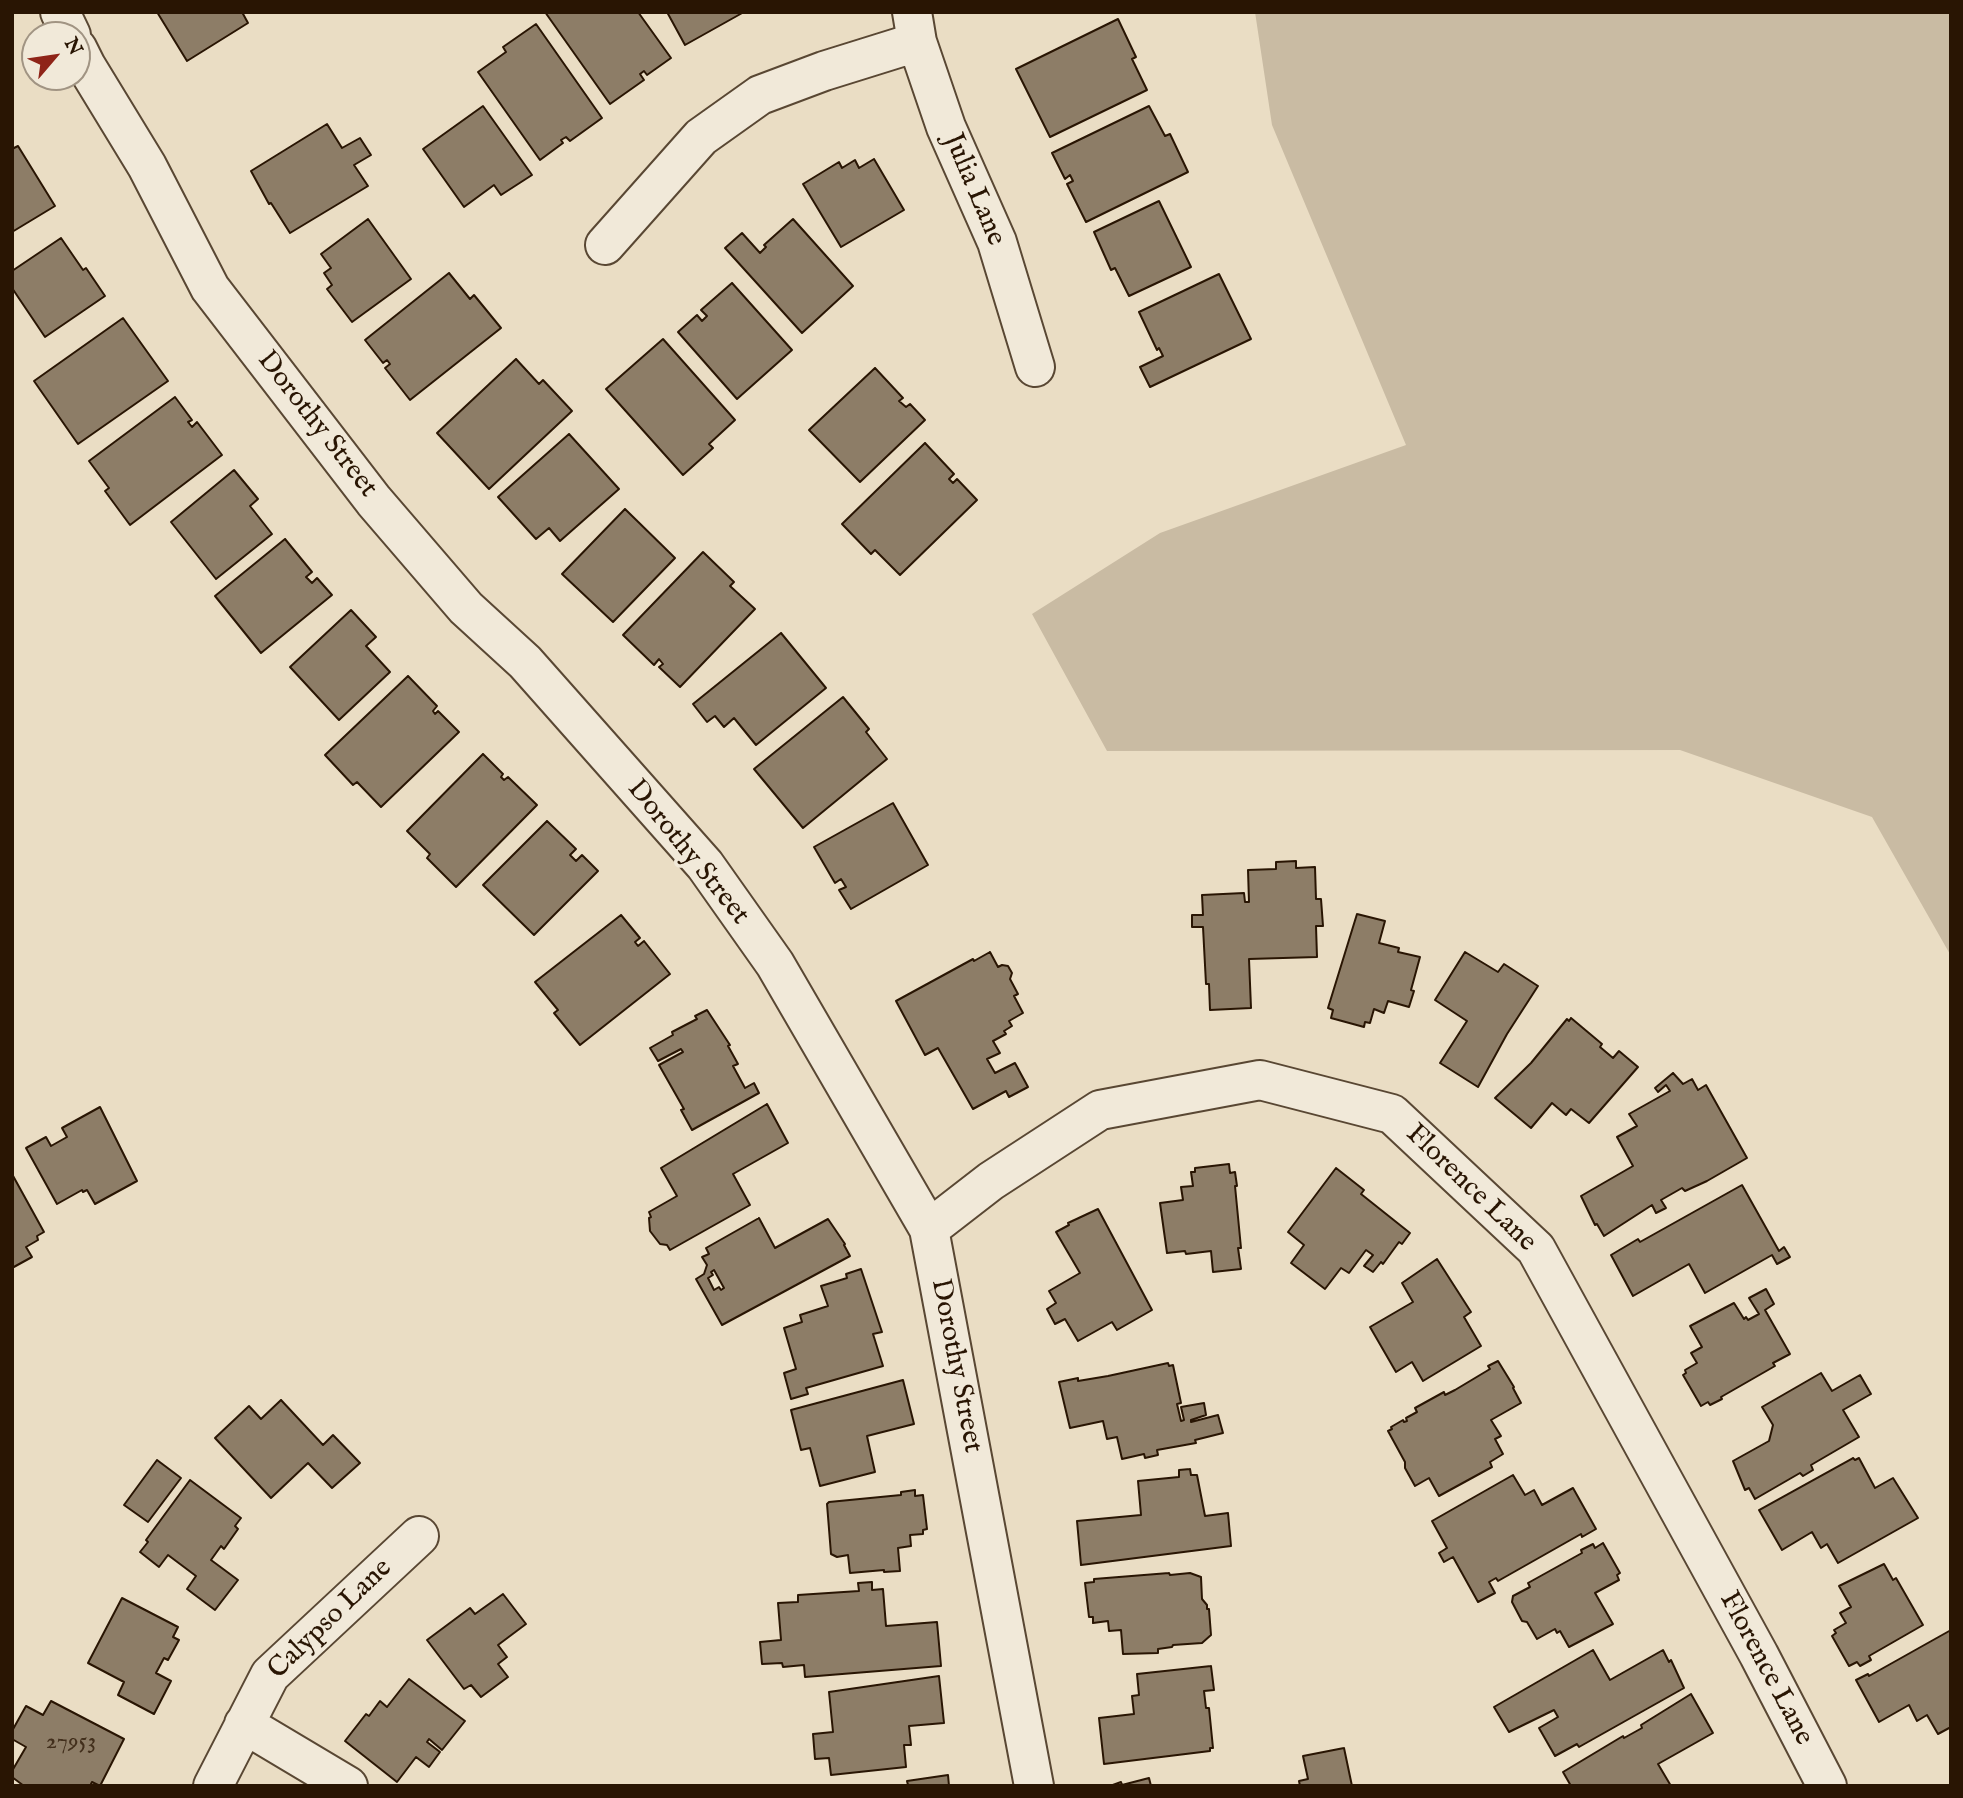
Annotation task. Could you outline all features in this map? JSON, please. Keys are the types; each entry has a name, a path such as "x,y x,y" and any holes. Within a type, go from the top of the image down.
{"street":[{"path":"605,245 701,137 760,95 824,71 915,27"},
{"name":"Julia Lane","path":"915,27 946,127 997,242 1035,367"},
{"name":"Dorothy Street","path":"91,74 147,166 210,288 382,511 466,608 525,662 705,865 775,964 929,1229 1034,1786"},
{"name":"Florence Lane","path":"929,1229 991,1181 1100,1110 1260,1080 1392,1114 1536,1248 1759,1655 1827,1786"},
{"name":"Calypso Lane","path":"213,1786 270,1675 419,1536"},
{"path":"244,1724 348,1786"}],"shaded area":[{"path":"1255,12 1951,12 1951,956 1872,817 1680,750 1107,751 1032,614 1160,533 1406,445 1272,125"}],"building":[{"path":"157,12 242,12 248,23 187,61"},
{"path":"545,12 638,12 671,58 647,75 644,71 640,74 644,80 610,104"},
{"path":"667,12 744,12 685,45"},
{"path":"1118,19 1136,57 1132,59 1147,90 1050,137 1016,69"},
{"path":"536,24 602,118 570,141 566,137 561,140 563,143 540,160 478,72 506,52 503,47"},
{"path":"483,106 532,175 501,195 494,185 464,207 423,149"},
{"path":"1149,106 1165,136 1170,134 1188,172 1086,222 1067,184 1073,181 1070,175 1065,179 1052,153"},
{"path":"327,124 342,148 360,138 371,155 354,165 368,186 290,233 271,203 269,204 251,171"},
{"path":"18,146 55,206 12,232 12,149"},
{"path":"874,159 904,210 841,247 803,184 839,162 842,168 855,160 859,168"},
{"path":"1159,201 1191,267 1129,296 1115,268 1111,270 1094,232"},
{"path":"368,219 411,279 352,322 327,289 332,285 324,273 331,268 321,254"},
{"path":"793,219 853,286 802,333 725,248 742,233 760,253 766,247 764,245"},
{"path":"61,238 105,296 45,337 12,288 12,271"},
{"path":"449,273 470,299 474,295 501,328 410,400 385,368 390,364 387,360 383,363 365,340"},
{"path":"1219,274 1251,339 1150,387 1140,367 1163,356 1159,348 1157,350 1139,312"},
{"path":"732,283 792,350 737,399 678,332 697,315 702,321 707,316 701,310"},
{"path":"123,318 168,381 78,444 34,381"},
{"path":"663,339 735,420 709,444 713,448 683,475 606,389"},
{"path":"516,359 539,384 543,380 572,411 489,489 437,433"},
{"path":"875,368 903,398 899,401 906,407 910,404 925,420 860,482 809,430"},
{"path":"175,397 192,420 188,422 192,427 197,422 222,455 130,525 105,491 109,488 89,461"},
{"path":"569,434 619,489 560,541 549,528 536,539 498,497"},
{"path":"925,443 954,474 949,479 953,483 957,479 977,500 900,575 875,550 871,554 842,524"},
{"path":"234,470 258,499 250,506 272,534 216,579 171,522"},
{"path":"625,509 675,558 613,622 562,574"},
{"path":"285,539 312,572 306,577 312,583 317,578 332,595 261,653 215,596"},
{"path":"703,552 734,582 730,586 755,609 680,687 659,667 663,664 659,659 654,665 623,635"},
{"path":"351,610 376,637 366,646 390,672 339,720 290,667"},
{"path":"781,633 826,688 756,745 734,718 724,727 715,716 707,722 693,704"},
{"path":"408,676 437,706 433,711 435,714 438,711 459,732 381,807 357,782 353,785 325,755"},
{"path":"843,697 869,729 866,732 887,759 803,828 754,769"},
{"path":"483,754 503,774 501,777 504,780 508,777 537,805 456,887 427,858 430,854 407,831"},
{"path":"893,803 928,865 851,909 839,890 846,887 841,879 835,883 814,847"},
{"path":"547,821 576,849 570,855 576,861 582,855 598,871 534,935 483,885"},
{"path":"1296,861 1296,868 1315,867 1316,899 1321,899 1323,926 1316,926 1317,957 1249,959 1251,1008 1210,1010 1203,927 1192,927 1192,915 1203,915 1202,895 1244,893 1245,902 1249,902 1248,870 1276,869 1276,862"},
{"path":"1357,914 1385,921 1379,943 1399,948 1398,952 1420,957 1409,1007 1388,1001 1384,1013 1374,1009 1370,1023 1365,1022 1364,1027 1331,1018 1333,1010 1328,1008"},
{"path":"621,915 640,938 635,942 638,946 644,941 670,974 580,1045 554,1013 558,1010 535,982"},
{"path":"990,952 998,967 1008,966 1012,973 1010,979 1018,994 1014,996 1023,1013 1009,1021 1012,1026 1004,1031 1006,1034 993,1041 1000,1053 987,1059 995,1073 1015,1063 1028,1087 1009,1097 1006,1091 973,1109 938,1048 925,1055 896,1001"},
{"path":"1465,952 1498,972 1504,964 1538,986 1507,1034 1478,1087 1440,1063 1467,1021 1435,1000"},
{"path":"707,1010 730,1045 728,1046 738,1064 733,1066 745,1088 754,1083 759,1093 692,1130 681,1110 684,1109 659,1065 683,1052 681,1049 658,1061 650,1048"},
{"path":"1571,1018 1602,1044 1600,1047 1613,1058 1619,1051 1638,1067 1589,1123 1571,1109 1566,1115 1552,1103 1531,1128 1495,1098 1531,1063 1567,1019 1569,1021"},
{"path":"1673,1073 1683,1084 1692,1079 1698,1090 1706,1085 1747,1158 1707,1181 1685,1191 1682,1188 1661,1200 1666,1208 1656,1213 1652,1205 1604,1236 1597,1224 1595,1225 1581,1196 1633,1166 1617,1137 1637,1126 1629,1114 1670,1091 1666,1085 1658,1092 1655,1088"},
{"path":"767,1104 788,1143 733,1174 750,1205 670,1250 667,1245 660,1244 650,1231 649,1212 677,1196 661,1168"},
{"path":"100,1107 137,1181 95,1204 87,1190 82,1190 57,1204 26,1148 46,1137 51,1146 67,1137 62,1128"},
{"path":"1229,1164 1230,1173 1235,1172 1237,1186 1241,1269 1213,1272 1211,1251 1167,1253 1160,1203 1183,1200 1181,1187 1193,1186 1191,1172 1195,1172 1195,1168"},
{"path":"1336,1168 1364,1190 1361,1194 1410,1233 1373,1272 1364,1266 1373,1255 1366,1250 1349,1273 1341,1268 1325,1289 1291,1263 1304,1245 1288,1232"},
{"path":"12,1174 44,1232 37,1236 38,1240 26,1247 32,1257 12,1268"},
{"path":"1742,1185 1779,1251 1784,1247 1790,1257 1777,1264 1772,1255 1705,1293 1689,1264 1633,1296 1611,1255 1638,1239 1640,1242"},
{"path":"1098,1209 1152,1310 1117,1330 1112,1322 1078,1341 1065,1319 1055,1324 1047,1309 1056,1303 1049,1291 1080,1273 1056,1232 1069,1225 1068,1223"},
{"path":"759,1218 775,1248 828,1219 850,1256 722,1325 696,1279 704,1274 707,1265 702,1257 709,1254 706,1248","holes":["714,1270 724,1288 714,1290 708,1278 713,1275 711,1272"]},
{"path":"1437,1259 1471,1312 1464,1317 1481,1346 1423,1381 1412,1362 1396,1372 1370,1327 1413,1302 1402,1283"},
{"path":"861,1269 882,1332 873,1334 883,1366 806,1388 808,1394 791,1399 784,1373 796,1369 784,1328 802,1322 800,1315 828,1306 821,1286 847,1278 846,1274"},
{"path":"1766,1289 1774,1304 1765,1310 1790,1354 1773,1363 1775,1366 1721,1397 1722,1399 1701,1406 1683,1375 1685,1370 1697,1363 1691,1353 1702,1347 1690,1326 1734,1303 1744,1319 1746,1317 1748,1320 1759,1314 1749,1298"},
{"path":"1498,1361 1521,1403 1491,1420 1501,1436 1495,1439 1503,1454 1490,1462 1492,1467 1439,1496 1429,1478 1415,1486 1388,1431 1403,1420 1407,1421 1406,1418 1417,1412 1415,1408 1444,1392 1445,1395 1455,1390 1490,1369 1488,1366"},
{"path":"1168,1363 1169,1366 1173,1365 1181,1403 1177,1404 1181,1421 1184,1420 1181,1407 1204,1403 1206,1415 1191,1422 1218,1415 1223,1433 1195,1440 1196,1443 1157,1450 1158,1455 1145,1458 1144,1454 1122,1459 1117,1437 1107,1439 1103,1421 1070,1428 1059,1382 1108,1376"},
{"path":"1821,1373 1832,1391 1860,1375 1871,1394 1843,1410 1859,1437 1811,1465 1813,1470 1803,1476 1800,1473 1755,1499 1749,1488 1745,1490 1733,1461 1769,1441 1773,1425 1762,1407"},
{"path":"903,1380 914,1424 867,1436 875,1472 820,1486 810,1448 801,1450 791,1410"},
{"path":"281,1400 323,1445 333,1435 360,1463 332,1488 308,1463 271,1498 215,1438 249,1406 261,1419"},
{"path":"1853,1458 1859,1458 1875,1488 1893,1478 1918,1518 1838,1563 1827,1544 1821,1548 1812,1532 1782,1550 1759,1510"},
{"path":"157,1460 181,1478 148,1522 124,1505"},
{"path":"1190,1469 1191,1475 1197,1475 1205,1516 1228,1513 1231,1546 1081,1565 1077,1521 1141,1515 1138,1481 1179,1477 1179,1470"},
{"path":"1513,1475 1525,1495 1534,1490 1542,1505 1573,1488 1596,1529 1582,1537 1581,1534 1498,1581 1496,1578 1489,1582 1495,1593 1478,1602 1453,1557 1444,1562 1439,1553 1447,1548 1432,1521"},
{"path":"190,1480 241,1518 235,1526 238,1529 224,1549 221,1546 211,1560 238,1580 215,1610 187,1589 196,1576 168,1555 159,1567 140,1552"},
{"path":"915,1490 915,1496 923,1495 927,1529 923,1530 923,1534 910,1535 911,1546 898,1548 900,1571 850,1573 848,1555 837,1557 831,1554 829,1502 901,1495 901,1492"},
{"path":"1603,1543 1620,1573 1617,1575 1619,1580 1595,1593 1613,1624 1569,1647 1560,1631 1557,1633 1555,1629 1537,1639 1527,1622 1522,1621 1512,1602 1513,1596 1530,1587 1528,1583 1582,1553 1581,1550 1593,1544 1595,1548"},
{"path":"1884,1564 1893,1580 1896,1578 1923,1625 1869,1656 1871,1660 1860,1666 1857,1662 1849,1666 1832,1636 1836,1633 1834,1630 1846,1623 1840,1613 1851,1607 1839,1586"},
{"path":"1190,1573 1201,1577 1202,1599 1209,1609 1211,1635 1202,1643 1173,1645 1158,1649 1158,1653 1123,1654 1121,1630 1109,1631 1108,1621 1093,1623 1093,1617 1089,1617 1085,1583 1094,1582 1094,1579"},
{"path":"872,1582 872,1590 883,1589 886,1626 937,1622 941,1666 805,1677 804,1665 783,1667 782,1663 762,1664 760,1642 781,1640 778,1603 798,1602 798,1595 859,1591 858,1583"},
{"path":"503,1594 526,1624 498,1645 507,1657 498,1664 508,1677 481,1697 471,1685 464,1689 427,1640 470,1608 475,1614"},
{"path":"122,1598 178,1627 173,1637 179,1640 168,1660 164,1658 156,1673 171,1681 154,1714 118,1695 124,1682 88,1663"},
{"path":"1951,1630 1951,1727 1938,1734 1927,1715 1917,1721 1909,1705 1879,1722 1856,1680 1868,1674 1869,1676"},
{"path":"1593,1650 1610,1680 1663,1650 1669,1662 1671,1660 1684,1688 1579,1747 1577,1744 1555,1756 1539,1728 1558,1717 1554,1710 1509,1732 1494,1707"},
{"path":"1211,1666 1214,1690 1204,1691 1206,1708 1209,1708 1213,1748 1210,1748 1210,1751 1104,1764 1099,1718 1134,1714 1132,1696 1139,1695 1137,1674"},
{"path":"939,1676 944,1723 909,1726 911,1745 904,1745 906,1767 831,1775 829,1758 815,1759 813,1734 833,1732 829,1692"},
{"path":"409,1679 465,1721 442,1750 429,1739 427,1742 440,1752 429,1767 416,1757 397,1782 345,1741 380,1701 387,1707"},
{"path":"1691,1694 1713,1733 1658,1764 1671,1786 1571,1786 1563,1772 1623,1736 1624,1738 1642,1728 1641,1725"},
{"path":"51,1701 124,1739 100,1786 92,1782 90,1786 24,1786 12,1777 12,1771 26,1747 12,1739 12,1731 26,1706 43,1715"},
{"path":"1344,1748 1352,1786 1300,1786 1299,1781 1308,1779 1303,1756"},
{"path":"948,1775 949,1786 904,1786 908,1785 907,1781"},
{"path":"1149,1778 1151,1786 1110,1786 1121,1782 1122,1785"}]}
